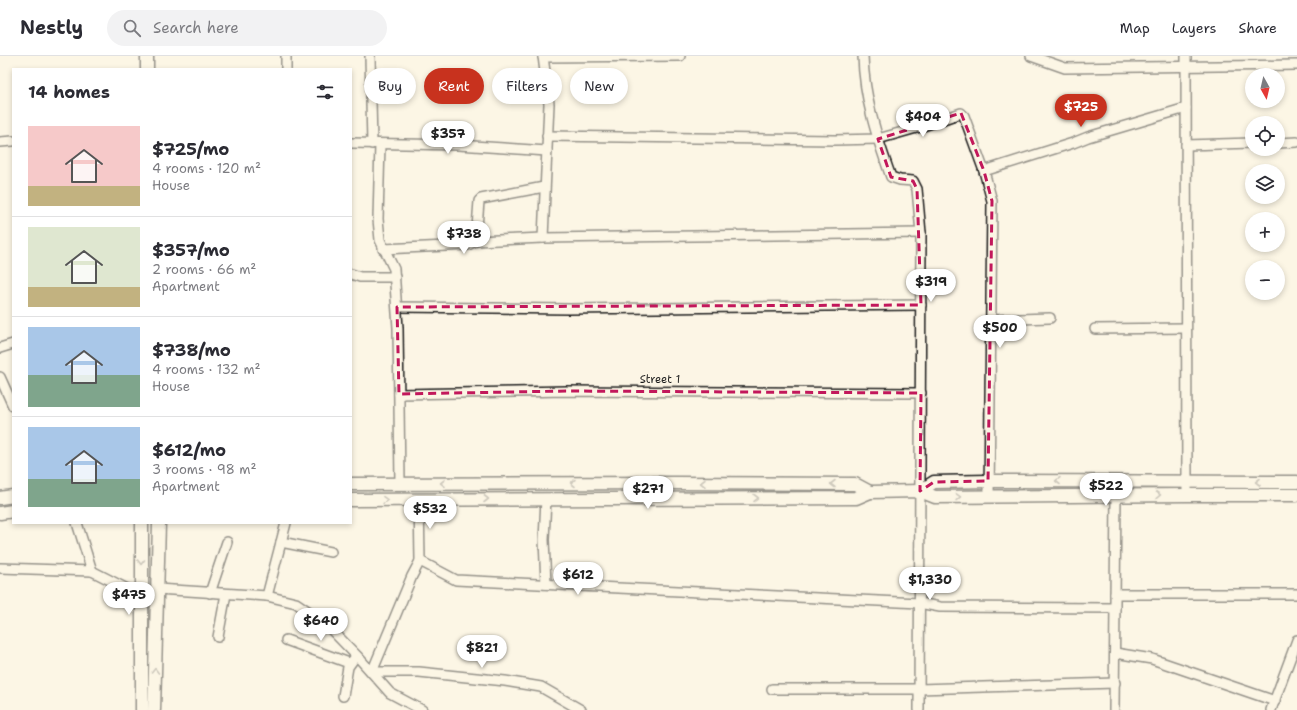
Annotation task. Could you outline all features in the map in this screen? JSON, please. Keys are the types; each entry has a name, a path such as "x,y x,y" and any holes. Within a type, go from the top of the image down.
{"street":[{"path":"147,56 147,68"},
{"path":"286,56 286,68"},
{"path":"370,56 376,144 380,240 394,268 395,277 397,307 400,483"},
{"path":"542,238 549,104 543,56 680,56"},
{"path":"863,56 867,97 890,177 900,180 913,181 917,189 921,233 919,710"},
{"path":"1031,56 1065,68 1297,65"},
{"path":"1186,56 1187,495"},
{"path":"984,171 1088,137 1186,108"},
{"path":"547,136 835,140 878,139 961,113 964,116 984,171 992,200 989,497"},
{"path":"0,142 12,141"},
{"path":"1285,143 1297,142"},
{"path":"352,143 458,145 547,151"},
{"path":"1186,145 1245,143"},
{"path":"476,241 479,201 481,199 544,187"},
{"path":"383,248 468,245 476,241 542,238 921,233"},
{"path":"352,274 360,277 395,277"},
{"path":"397,307 570,309 921,305"},
{"path":"990,320 1050,318"},
{"path":"1095,329 1186,328"},
{"path":"0,348 12,344"},
{"path":"0,377 12,404"},
{"name":"Street 1","path":"399,394 566,391 921,393"},
{"path":"920,491 934,482 1297,482"},
{"path":"352,484 855,484 870,492"},
{"path":"352,500 856,498 870,492 920,491 935,497 1297,495"},
{"path":"1114,710 1116,495"},
{"path":"0,498 12,496"},
{"path":"372,672 412,576 420,561 419,499"},
{"path":"546,499 544,540 546,584"},
{"path":"0,513 12,512"},
{"path":"77,524 92,571"},
{"path":"267,596 286,524"},
{"path":"142,528 142,710"},
{"path":"154,710 159,528"},
{"path":"210,593 227,542"},
{"path":"281,542 331,552"},
{"path":"420,561 456,580 919,603 940,607 1115,608"},
{"path":"0,568 92,571 141,596"},
{"path":"158,589 267,596 296,603 324,622 358,656 390,693 422,710"},
{"path":"218,637 226,594"},
{"path":"1115,594 1297,594"},
{"path":"286,640 349,663"},
{"path":"1272,710 1297,640"},
{"path":"1115,653 1152,659 1275,700"},
{"path":"343,696 349,663 358,656"},
{"path":"372,672 419,672 505,681 541,687 581,710"},
{"path":"772,689 919,689 1115,683"}],"highlighted area":[{"path":"961,113 984,171 992,201 988,481 934,482 920,491 921,393 566,391 399,394 397,307 921,305 917,189 913,181 891,177 878,139"}]}
